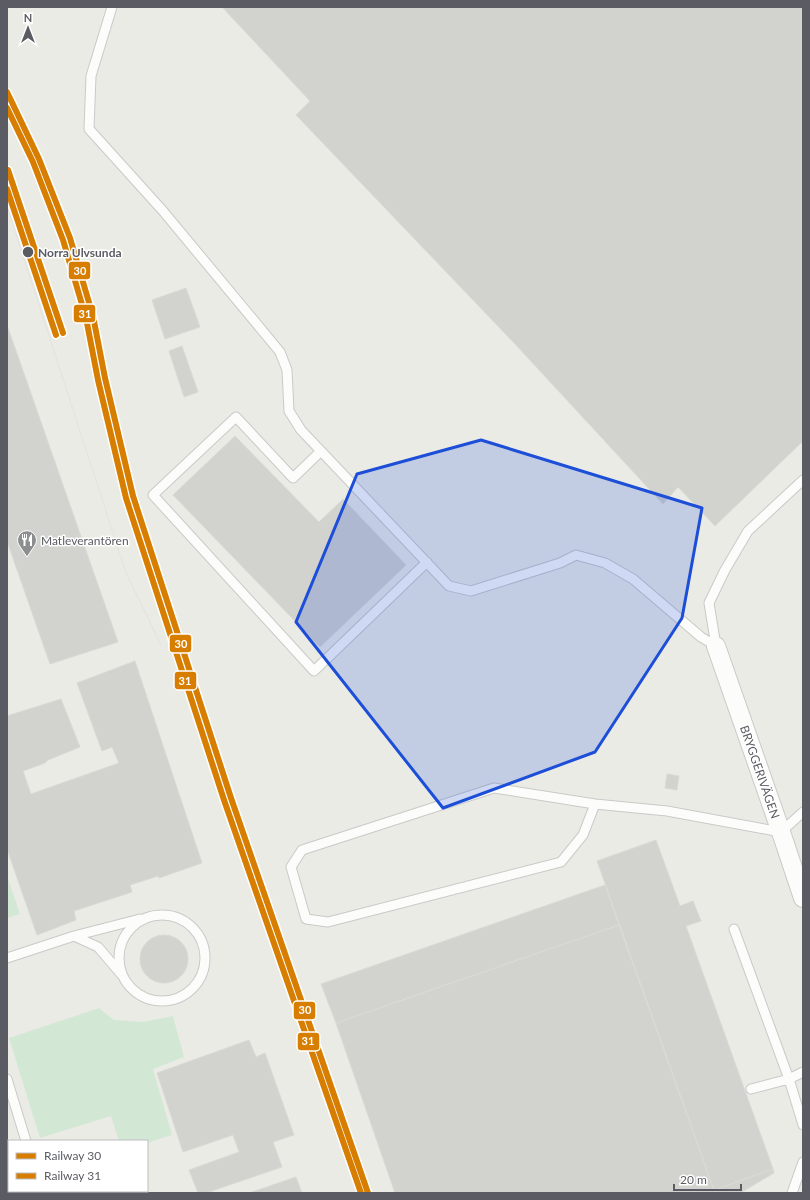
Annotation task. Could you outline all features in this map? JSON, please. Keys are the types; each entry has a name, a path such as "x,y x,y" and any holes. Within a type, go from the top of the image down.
{"street":[{"name":"BRYGGERIVÄGEN","path":"716,646 803,898"}],"lane":[{"path":"112,7 91,76 89,129 163,211 280,352 287,370 289,411 302,430 321,451 449,586 472,591 560,563 576,555 605,563 633,579 701,637 716,646"},
{"path":"321,451 293,478 236,416 153,495 314,671 427,562"},
{"path":"716,646 709,603 725,570 748,531 803,480"},
{"path":"595,804 583,835 561,862 328,922 306,919 291,866 302,850 494,788 595,804 668,812 781,832 803,812"},
{"path":"7,958 74,936 145,917 165,914 181,918 200,935 206,956 202,978 191,992 175,1001 150,1001 132,991 121,974 98,947 74,936"},
{"path":"121,974 118,954 127,932 145,917"},
{"path":"734,929 789,1079 803,1125"},
{"path":"751,1089 789,1079 803,1072"},
{"path":"7,1079 26,1140"},
{"path":"792,1193 803,1162"}],"highlighted area":[{"path":"481,440 702,508 682,618 595,752 443,808 296,622 357,474"}],"green space":[{"path":"7,876 20,914 7,918"},
{"path":"99,1008 114,1020 143,1022 173,1016 184,1057 153,1069 172,1135 148,1143 148,1140 119,1140 111,1116 40,1138 9,1038"}],"building":[{"path":"222,7 803,7 803,441 715,526 678,487 663,504 515,344 296,115 310,101"},
{"path":"186,288 200,327 165,339 152,300"},
{"path":"7,325 118,642 50,664 7,541"},
{"path":"182,346 198,392 184,397 169,351"},
{"path":"235,436 319,522 343,499 406,565 320,647 173,495"},
{"path":"135,661 202,863 159,878 158,876 130,885 132,892 74,911 76,920 37,935 7,849 7,716 61,699 80,747 23,771 31,794 119,763 112,747 102,751 77,683"},
{"path":"667,774 679,776 677,790 665,788"},
{"path":"656,840 680,906 693,901 701,921 686,926 773,1169 714,1190 597,861"},
{"path":"605,885 619,925 336,1023 321,984"},
{"path":"619,925 715,1193 395,1193 336,1023"},
{"path":"164,935 173,937 181,942 186,950 188,959 186,968 181,976 173,981 164,983 155,981 147,976 142,968 140,959 142,950 147,942 155,937"},
{"path":"249,1040 256,1057 265,1053 294,1135 273,1142 282,1167 206,1193 198,1193 189,1170 239,1152 233,1135 183,1152 157,1073"},
{"path":"7,1162 8,1192 18,1193 7,1193"},
{"path":"773,1169 774,1173 740,1193 715,1193 714,1190"},
{"path":"296,1177 302,1193 249,1193"}],"tram line":[{"path":"7,206 126,573 161,645"}],"rail line":[{"name":"30","path":"7,92 39,159 70,238 93,316 105,378 133,496 231,798 368,1193"},
{"name":"31","path":"7,108 33,162 63,240 86,318 98,380 126,498 224,800 361,1193"},
{"name":"30","path":"8,170 63,333"},
{"name":"31","path":"7,189 56,335"}],"place":[{"name":"Norra Ulvsunda","path":"28,252"},
{"name":"Matleverantören","path":"27,557"}]}
